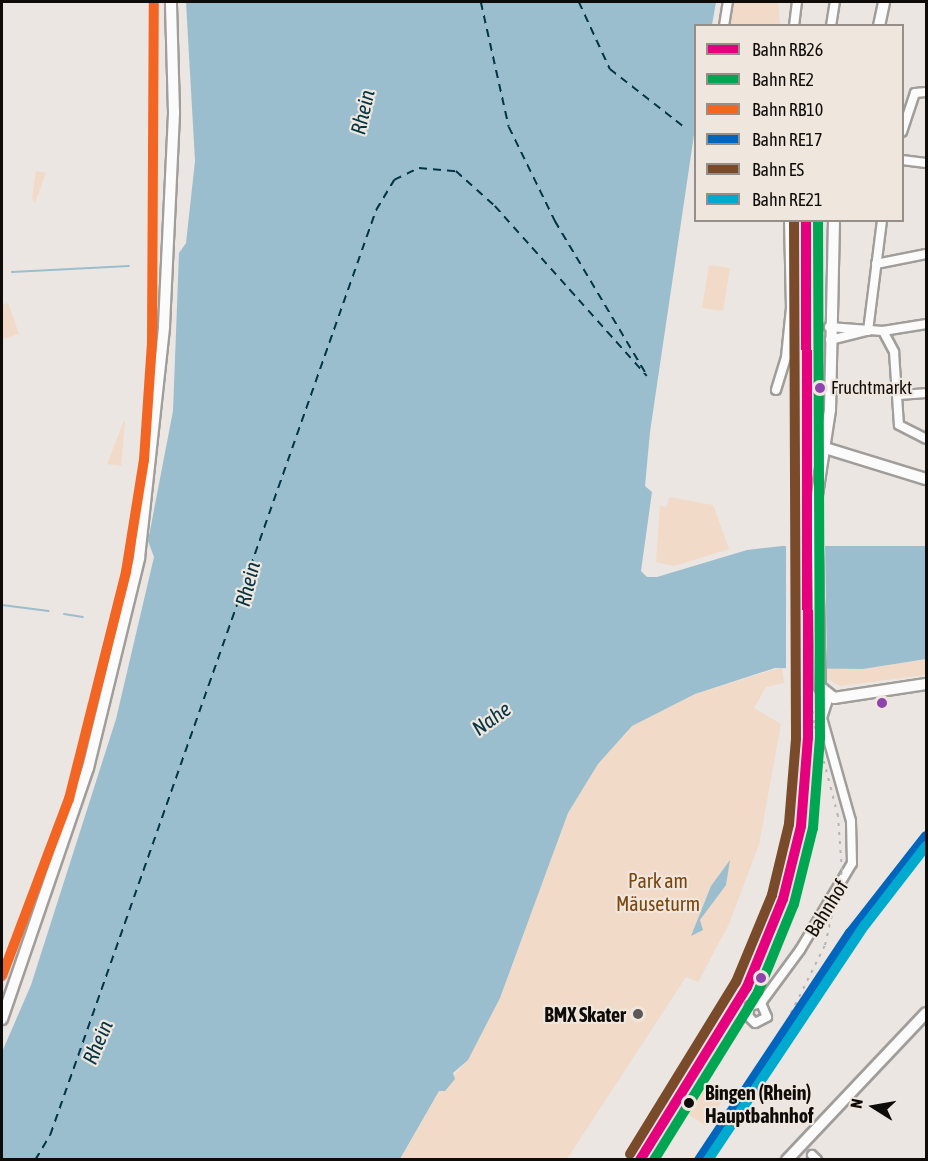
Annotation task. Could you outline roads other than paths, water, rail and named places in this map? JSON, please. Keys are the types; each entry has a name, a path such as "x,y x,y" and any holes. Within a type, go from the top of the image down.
{"main road":[{"path":"2,1019 88,768 139,558 164,326 174,112 171,2"},
{"path":"879,24 884,2"},
{"path":"834,222 825,448 817,541 821,689 829,697 927,684"},
{"path":"825,448 927,479"},
{"path":"787,1160 927,1013"}],"street":[{"path":"724,24 728,2"},
{"path":"794,24 797,2"},
{"path":"831,24 835,2"},
{"path":"904,129 915,93 927,92"},
{"path":"904,160 927,163"},
{"path":"776,390 786,357 791,308 789,222"},
{"path":"868,331 882,222"},
{"path":"876,264 927,254"},
{"path":"829,327 883,331 927,324"},
{"path":"830,340 868,331"},
{"path":"883,331 891,339 899,395 899,425 927,439"},
{"path":"899,395 927,393"},
{"name":"Bahnhof","path":"760,1003 839,891 852,862 851,821 822,718 829,697"}],"water":[{"path":"186,2 716,2 712,24 694,24 694,135 650,432 645,486 652,492 641,571 647,577 657,577 747,550 782,546 926,546 926,659 863,669 775,668 695,694 632,726 598,764 568,813 500,998 468,1060 453,1073 455,1079 445,1091 439,1091 400,1159 2,1160 2,1052 31,985 116,719 154,557 148,541 173,411 179,253 186,243 195,161"},
{"path":"730,860 726,885 700,920 703,930 691,936 711,886"}],"waterway":[{"path":"12,272 129,266"},
{"path":"2,605 49,611"},
{"path":"64,614 83,617"}],"railway":[{"path":"779,1037 825,945 842,871 838,816 814,723 808,675"}],"rail line":[{"name":"RB10","path":"2,976 69,799 126,572 144,460 152,342 154,2"},
{"name":"ES","path":"630,1154 736,982 772,895 789,824 796,738 794,222"},
{"name":"RB26","path":"640,1160 747,987 783,899 801,826 808,738 806,222"},
{"name":"RE2","path":"654,1160 758,992 794,904 813,828 820,738 818,222"},
{"name":"RE17","path":"699,1160 850,933 926,836"},
{"name":"RE21","path":"708,1160 865,925 926,846"}],"place":[{"name":"Fruchtmarkt","path":"820,388"},
{"name":"BMX Skater","path":"638,1014"},
{"name":"Bingen (Rhein) Hauptbahnhof","path":"689,1103"}],"water label":[{"name":"Rhein","path":"362,112"},
{"name":"Rhein","path":"247,584"},
{"name":"Nahe","path":"491,718"},
{"name":"Rhein","path":"97,1042"}],"park label":[{"name":"Park am Mäuseturm","path":"658,892"}]}
